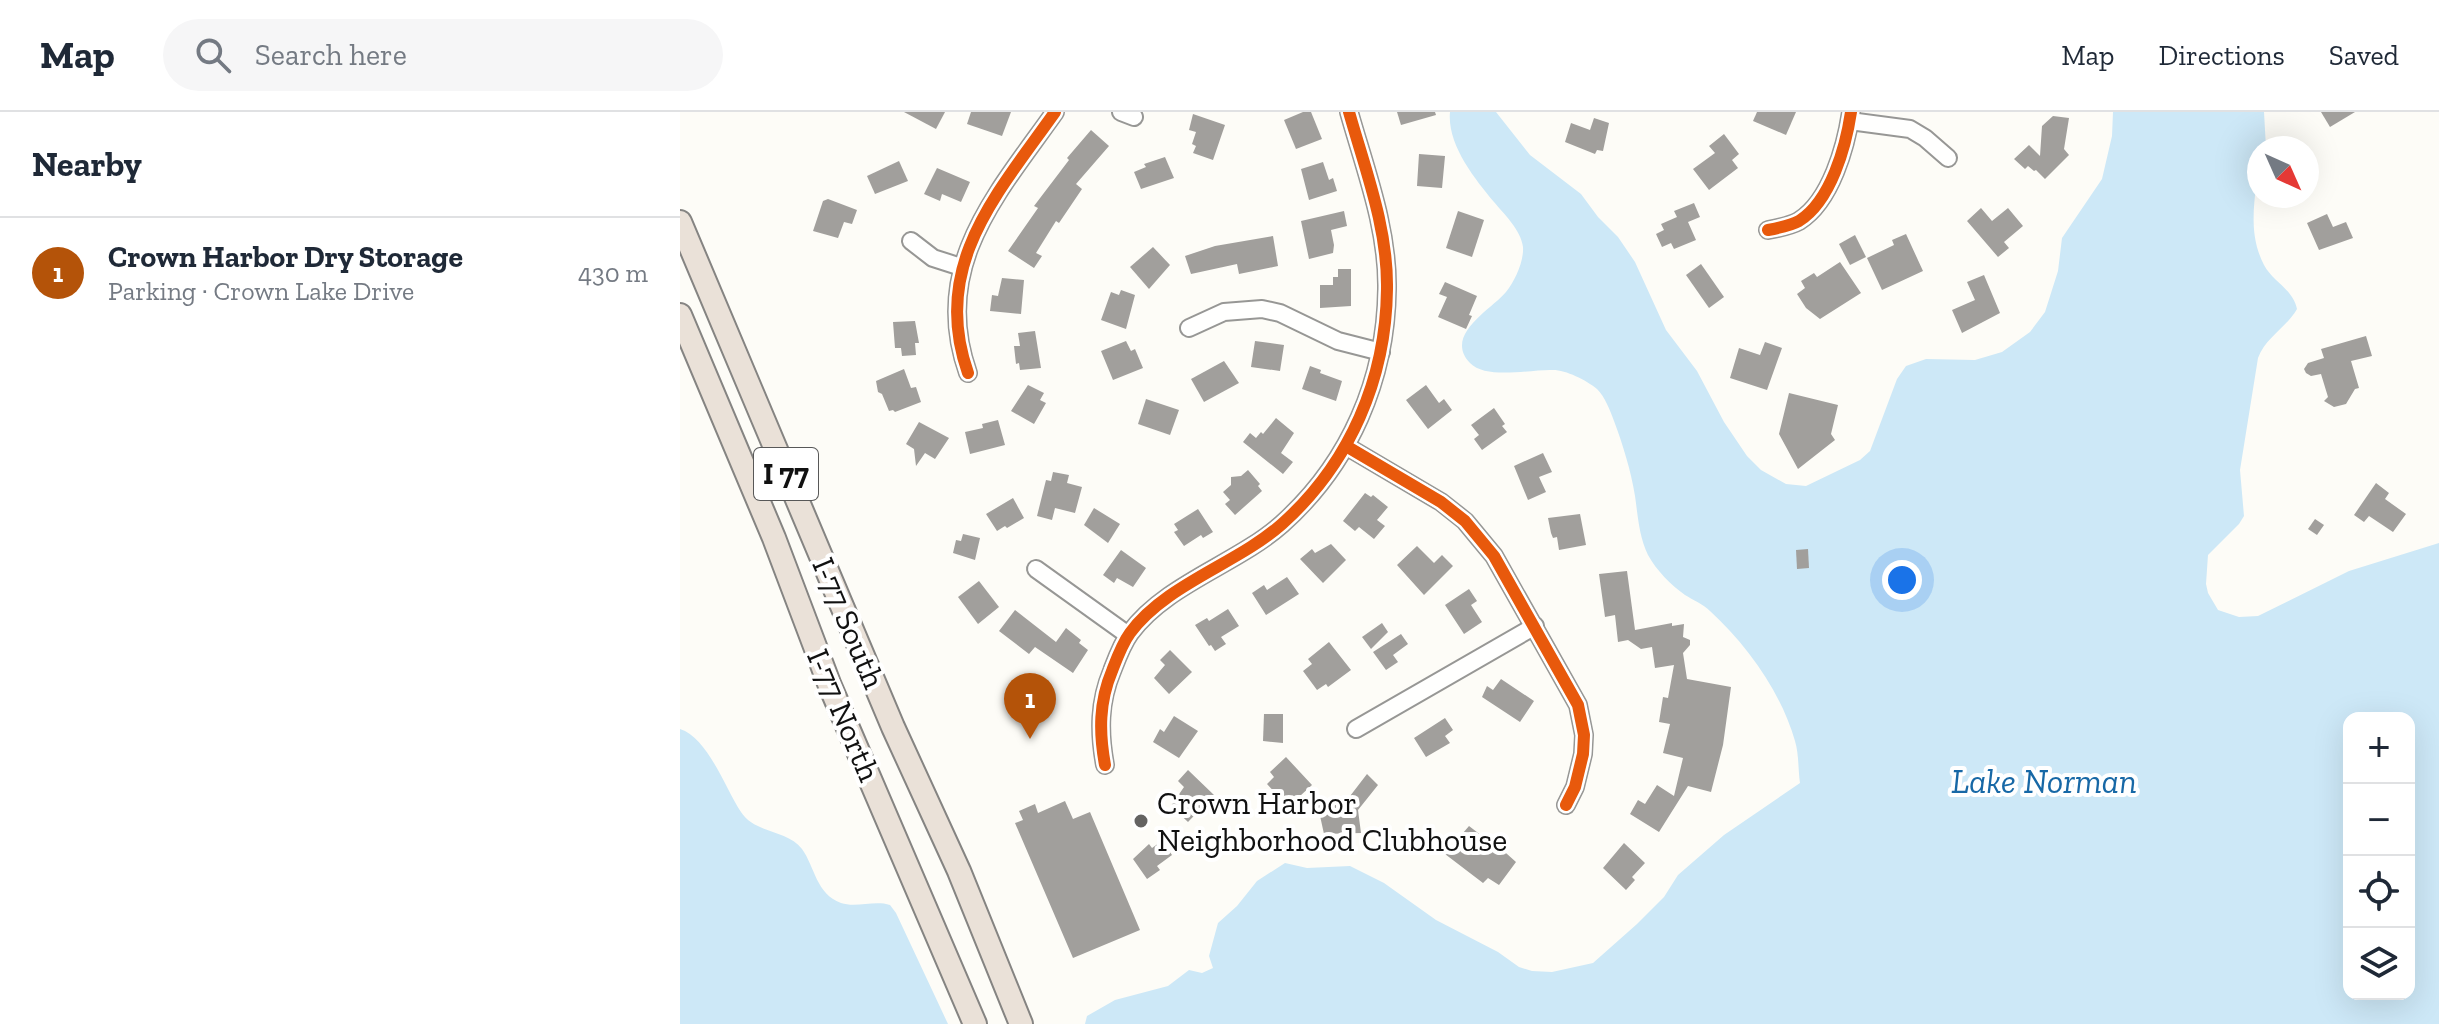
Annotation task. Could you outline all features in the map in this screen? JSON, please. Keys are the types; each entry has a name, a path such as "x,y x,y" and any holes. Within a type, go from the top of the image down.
{"highway":[{"name":"I-77 South","path":"680,222 893,727 959,871 1021,1024"},
{"name":"I-77 North","path":"680,315 774,538 830,686 975,1024"},
{"name":"I 77","path":"774,538 920,857 991,1024"},
{"name":"I 77","path":"893,727 1006,1024"}],"street":[{"path":"968,373 960,352 956,317 956,292 961,267 974,235 1055,112"},
{"path":"1105,765 1100,728 1104,690 1128,635 1162,603 1281,526 1316,489 1346,446 1370,395 1381,352 1387,290 1386,250 1349,112"},
{"path":"1768,230 1799,221 1814,206 1840,160 1850,116 1910,129 1948,158"},
{"path":"911,241 933,258 961,267"},
{"path":"1189,328 1224,312 1262,309 1280,313 1338,341 1381,352"},
{"path":"1346,446 1441,502 1465,521 1494,556 1574,697 1584,735 1579,774 1566,805"},
{"path":"1036,569 1128,635"},
{"path":"1356,729 1535,626"}],"water":[{"name":"Lake Norman","path":"1450,112 1496,112 1530,155 1581,194 1635,262 1666,330 1697,371 1724,422 1747,456 1761,470 1786,484 1806,486 1860,460 1870,451 1897,379 1906,366 1926,359 1975,360 2002,352 2030,332 2045,312 2058,271 2062,238 2102,179 2112,136 2113,112 2264,112 2265,136 2247,136 2247,208 2254,208 2255,236 2264,265 2291,296 2297,309 2266,344 2258,358 2240,470 2244,516 2208,555 2206,584 2218,610 2239,617 2258,616 2349,571 2439,543 2439,1024 1085,1024 1087,1016 1115,1000 1168,986 1189,970 1202,973 1213,968 1209,956 1218,923 1257,881 1285,863 1307,868 1350,866 1384,883 1436,920 1498,952 1519,967 1552,972 1593,963 1664,897 1678,875 1724,835 1800,783 1796,746 1789,723 1761,670 1724,624 1669,582 1648,555 1626,458 1611,412 1600,392 1582,379 1558,370 1487,371 1470,363 1463,353 1462,342 1473,323 1513,282 1523,247 1516,228 1463,160 1453,136"},
{"path":"680,729 699,742 747,819 788,838 802,849 821,887 833,899 847,904 890,905 948,1024 680,1024"}],"building":[{"path":"904,112 945,112 936,129"},
{"path":"971,112 1011,112 1002,136 967,124"},
{"path":"1311,112 1322,139 1296,149 1284,120"},
{"path":"1397,112 1435,112 1436,115 1401,125"},
{"path":"1757,112 1796,112 1786,135 1753,121"},
{"path":"2321,112 2355,112 2330,127"},
{"path":"1193,114 1225,125 1213,160 1193,153 1196,132 1189,130"},
{"path":"2053,116 2069,118 2064,149 2069,155 2045,179 2036,170 2028,166 2025,169 2014,159 2029,145 2040,156 2042,126"},
{"path":"1594,118 1609,123 1603,151 1597,150 1595,154 1565,142 1571,123 1590,130"},
{"path":"1091,130 1109,146 1076,184 1082,189 1059,223 1056,221 1036,253 1042,256 1034,268 1008,251 1038,208 1034,206"},
{"path":"1724,134 1739,154 1732,160 1738,168 1709,190 1693,169 1715,153 1709,146"},
{"path":"1419,154 1445,156 1442,188 1417,186"},
{"path":"1165,157 1174,178 1141,189 1134,172 1146,167 1144,164"},
{"path":"899,161 908,181 875,194 867,176"},
{"path":"1323,162 1329,180 1333,178 1337,191 1309,200 1301,169"},
{"path":"937,168 970,182 961,202 942,194 940,201 924,194"},
{"path":"828,199 857,210 852,224 844,222 838,238 813,231 823,201"},
{"path":"1694,203 1700,217 1688,222 1696,240 1674,249 1671,243 1662,247 1656,234 1664,230 1661,224 1677,217 1674,211"},
{"path":"1981,208 1992,221 2008,208 2023,226 2004,242 2009,248 1998,257 1967,221"},
{"path":"1344,211 1347,226 1331,230 1333,253 1309,259 1301,221"},
{"path":"1458,211 1484,220 1472,257 1446,248"},
{"path":"2327,214 2333,227 2346,222 2353,238 2319,250 2307,223"},
{"path":"1906,234 1923,271 1882,290 1867,258 1894,245 1892,240"},
{"path":"1855,235 1866,257 1850,265 1839,244"},
{"path":"1273,236 1278,266 1239,274 1237,264 1191,274 1185,256 1215,246"},
{"path":"1153,247 1170,265 1149,289 1130,267"},
{"path":"1840,262 1861,293 1820,319 1806,308 1797,294 1805,288 1801,281 1814,273 1817,277"},
{"path":"1701,264 1724,297 1709,308 1686,275"},
{"path":"1338,269 1351,269 1351,306 1320,308 1320,285 1333,285"},
{"path":"1984,275 2000,313 1962,333 1952,310 1975,300 1967,282"},
{"path":"1002,278 1024,280 1021,314 990,311 992,295 998,296"},
{"path":"1445,282 1477,296 1466,329 1438,317 1447,297 1439,294"},
{"path":"1121,290 1135,295 1126,329 1101,320 1111,292 1119,295"},
{"path":"915,321 919,343 915,343 916,355 902,356 901,348 895,348 893,322"},
{"path":"1035,331 1041,368 1020,370 1019,363 1016,364 1014,346 1020,346 1018,333"},
{"path":"2366,336 2372,356 2351,361 2359,388 2355,389 2346,404 2334,407 2324,401 2328,397 2321,374 2311,376 2304,369 2308,363 2324,358 2321,349"},
{"path":"1126,341 1131,351 1135,349 1143,368 1113,380 1101,351"},
{"path":"1255,341 1284,345 1280,371 1251,367"},
{"path":"1765,342 1782,348 1767,390 1730,378 1739,348 1760,355"},
{"path":"1224,361 1239,383 1204,402 1191,379"},
{"path":"1310,366 1342,381 1336,401 1302,389"},
{"path":"904,369 911,388 916,387 921,402 895,412 889,411 882,394 878,392 876,381"},
{"path":"1028,385 1044,393 1040,400 1046,403 1034,424 1011,411"},
{"path":"1426,385 1439,403 1444,399 1452,410 1428,429 1406,400"},
{"path":"1789,393 1838,405 1831,434 1835,440 1798,469 1779,434"},
{"path":"1146,399 1179,410 1170,435 1138,424"},
{"path":"1494,408 1507,432 1482,450 1474,439 1479,435 1471,425"},
{"path":"1276,418 1294,433 1281,453 1293,462 1283,474 1243,442 1250,433 1256,438 1261,432 1263,434"},
{"path":"998,420 1005,445 970,454 965,432"},
{"path":"919,422 949,438 935,459 925,453 916,466 914,449 906,444"},
{"path":"1543,453 1552,472 1539,477 1546,492 1528,500 1514,466"},
{"path":"1248,470 1262,491 1235,515 1225,504 1230,500 1223,492 1231,485 1231,477 1241,476"},
{"path":"1053,472 1069,475 1067,483 1082,487 1075,513 1055,508 1052,520 1037,516 1046,480 1051,481"},
{"path":"2376,483 2389,493 2385,499 2406,514 2393,532 2369,516 2364,522 2354,515"},
{"path":"1365,493 1371,497 1373,495 1388,507 1377,520 1385,526 1374,539 1359,527 1355,531 1343,521"},
{"path":"1013,498 1024,518 997,531 986,514"},
{"path":"1094,508 1120,524 1108,543 1084,525"},
{"path":"1198,509 1213,532 1203,538 1201,535 1184,546 1174,532 1178,530 1174,524"},
{"path":"1580,514 1586,545 1559,550 1548,518"},
{"path":"2315,519 2324,525 2317,535 2308,529"},
{"path":"963,534 980,538 975,560 953,553 956,540 961,541"},
{"path":"1331,544 1346,560 1323,583 1300,559 1312,549 1315,553"},
{"path":"1417,546 1434,563 1442,555 1453,566 1424,595 1397,565"},
{"path":"1808,549 1809,568 1797,569 1796,550"},
{"path":"1121,550 1146,568 1133,587 1117,578 1114,583 1103,575"},
{"path":"1627,571 1635,630 1672,623 1672,626 1684,624 1683,637 1690,640 1683,653 1687,679 1731,687 1723,745 1711,792 1688,786 1659,832 1630,814 1638,800 1645,804 1657,785 1674,796 1683,758 1663,753 1670,724 1659,722 1663,697 1668,698 1674,665 1655,668 1652,647 1641,649 1628,640 1618,642 1615,615 1605,617 1599,574"},
{"path":"1287,577 1299,594 1266,615 1252,593 1264,585 1267,590"},
{"path":"979,581 999,607 978,624 958,597"},
{"path":"1469,589 1477,601 1471,605 1482,622 1464,634 1445,605"},
{"path":"1228,609 1239,626 1221,637 1226,644 1215,651 1195,625 1207,618 1209,621"},
{"path":"1015,610 1056,642 1066,628 1081,640 1079,643 1088,650 1073,673 1035,647 1029,654 999,631"},
{"path":"1382,623 1388,632 1371,649 1362,637"},
{"path":"1401,634 1408,644 1393,655 1398,662 1386,670 1373,652"},
{"path":"1329,642 1351,670 1328,687 1326,684 1317,690 1303,671 1312,664 1308,659"},
{"path":"1170,650 1192,672 1169,694 1154,678 1165,665 1160,660"},
{"path":"1501,679 1534,701 1520,722 1482,697 1487,686 1493,690"},
{"path":"1264,714 1283,714 1283,743 1263,741"},
{"path":"1174,716 1198,731 1179,758 1153,742 1160,729 1164,732"},
{"path":"1445,718 1453,730 1445,736 1450,743 1426,757 1414,738"},
{"path":"1286,757 1312,785 1288,807 1267,784 1274,777 1270,772"},
{"path":"1188,770 1214,795 1188,822 1171,806 1184,787 1178,781"},
{"path":"1367,774 1378,785 1358,810 1361,833 1324,834 1317,802 1347,800"},
{"path":"1065,801 1073,819 1090,812 1140,930 1073,958 1015,823 1023,820 1019,811 1035,804 1038,813"},
{"path":"1469,826 1486,839 1488,837 1516,862 1499,885 1488,878 1483,883 1445,854"},
{"path":"1162,841 1172,855 1157,866 1160,870 1147,879 1133,859 1149,844 1152,848"},
{"path":"1624,843 1645,863 1632,877 1635,880 1626,890 1603,868"}],"cycle path":[{"path":"968,373 958,334 957,299 964,265 992,202 1055,112"},
{"path":"1105,765 1102,706 1118,656 1130,633 1163,601 1282,524 1327,474 1360,417 1380,355 1387,289 1384,244 1349,112"},
{"path":"1768,230 1799,221 1820,200 1841,156 1851,112"},
{"path":"1346,446 1441,502 1465,521 1494,556 1578,705 1584,735 1583,754 1575,787 1566,805"}],"place":[{"name":"Crown Harbor Dry Storage","path":"1030,739"},
{"name":"Crown Harbor Neighborhood Clubhouse","path":"1141,821"}]}
